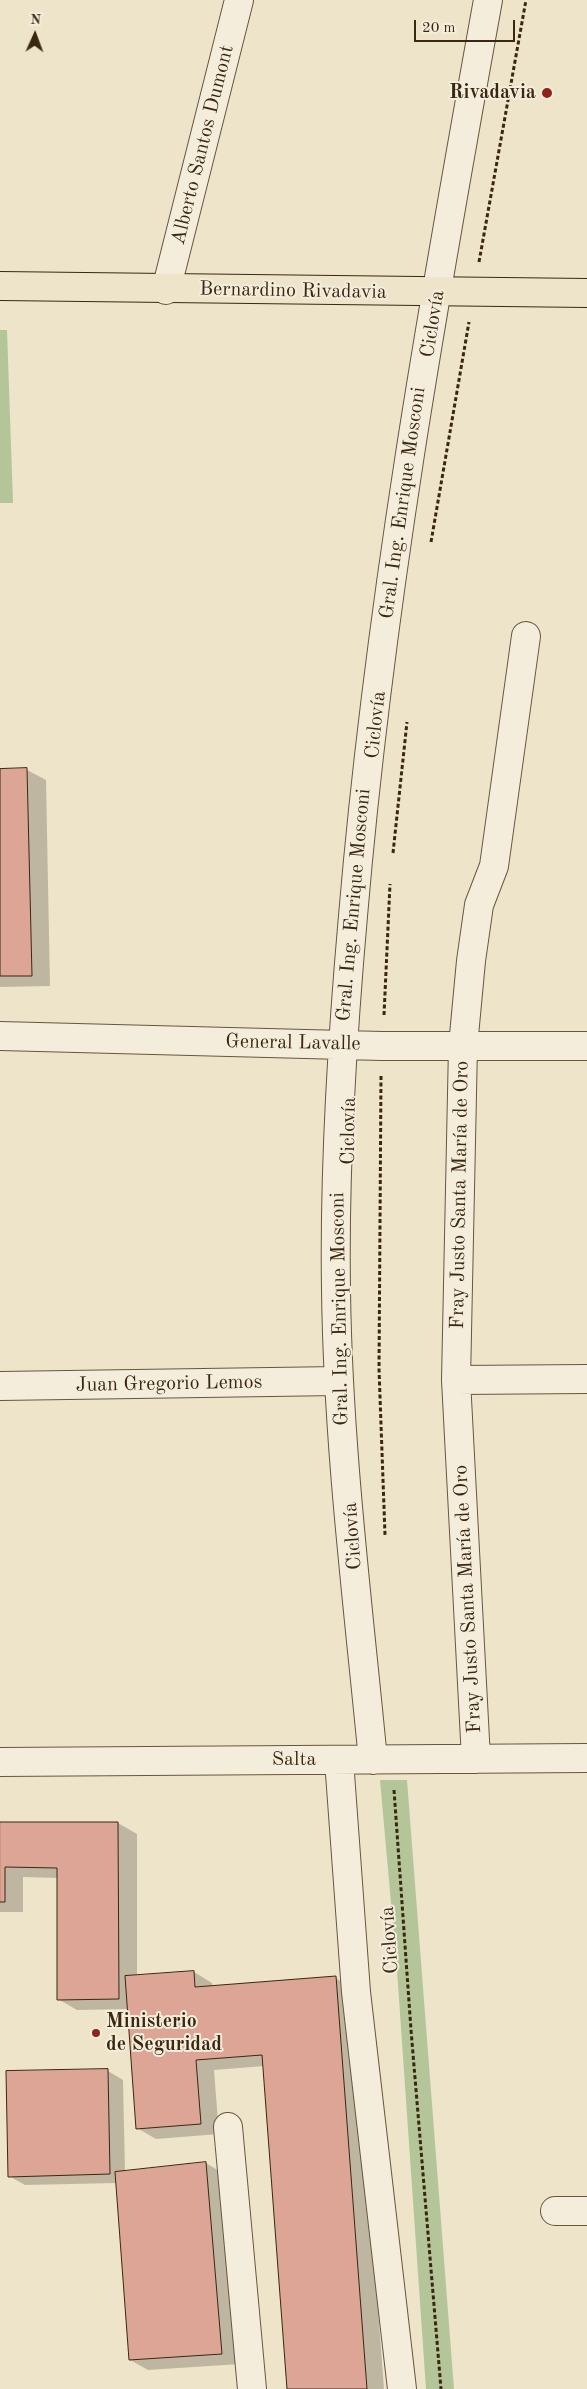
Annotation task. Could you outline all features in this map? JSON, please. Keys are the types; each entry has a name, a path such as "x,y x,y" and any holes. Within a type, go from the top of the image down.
{"main road":[{"name":"Bernardino Rivadavia","path":"0,286 166,290 587,293"}],"street":[{"name":"Alberto Santos Dumont","path":"166,290 239,0"},
{"name":"Gral. Ing. Enrique Mosconi","path":"382,1760 338,1382 336,1219 342,1044 367,759 404,487 435,292 488,0"},
{"name":"Fray Justo Santa María de Oro","path":"476,1759 456,1380 463,1046 476,926 482,894 494,866 526,636"},
{"name":"General Lavalle","path":"0,1036 382,1046 587,1046"},
{"path":"456,1380 587,1379"},
{"name":"Juan Gregorio Lemos","path":"0,1386 338,1382"},
{"name":"Salta","path":"0,1762 587,1758"},
{"path":"339,1760 356,1992 402,2389"},
{"path":"228,2126 252,2389"},
{"path":"555,2211 587,2211"}],"path":[{"path":"431,544 526,0"},
{"path":"393,859 408,716"},
{"path":"385,1542 379,1369 382,1046 390,878"},
{"name":"Ciclovía","path":"382,1760 395,1793 412,2040 441,2389"}],"green space":[{"path":"0,330 7,330 13,503 0,503"},
{"path":"380,1780 407,1780 454,2389 426,2389 397,1970"}],"building":[{"path":"27,768 32,976 0,976 0,769"},
{"path":"0,1822 118,1822 119,1999 57,2000 57,1868 5,1867 5,1902 0,1902"},
{"path":"194,1971 195,1987 336,1976 367,2389 287,2389 262,2055 196,2060 201,2124 136,2129 125,1976"},
{"path":"108,2069 110,2174 8,2177 6,2071"},
{"path":"206,2162 222,2354 129,2360 115,2172"}],"place":[{"name":"Rivadavia","path":"547,93"},
{"name":"Ministerio de Seguridad","path":"96,2033"}]}
